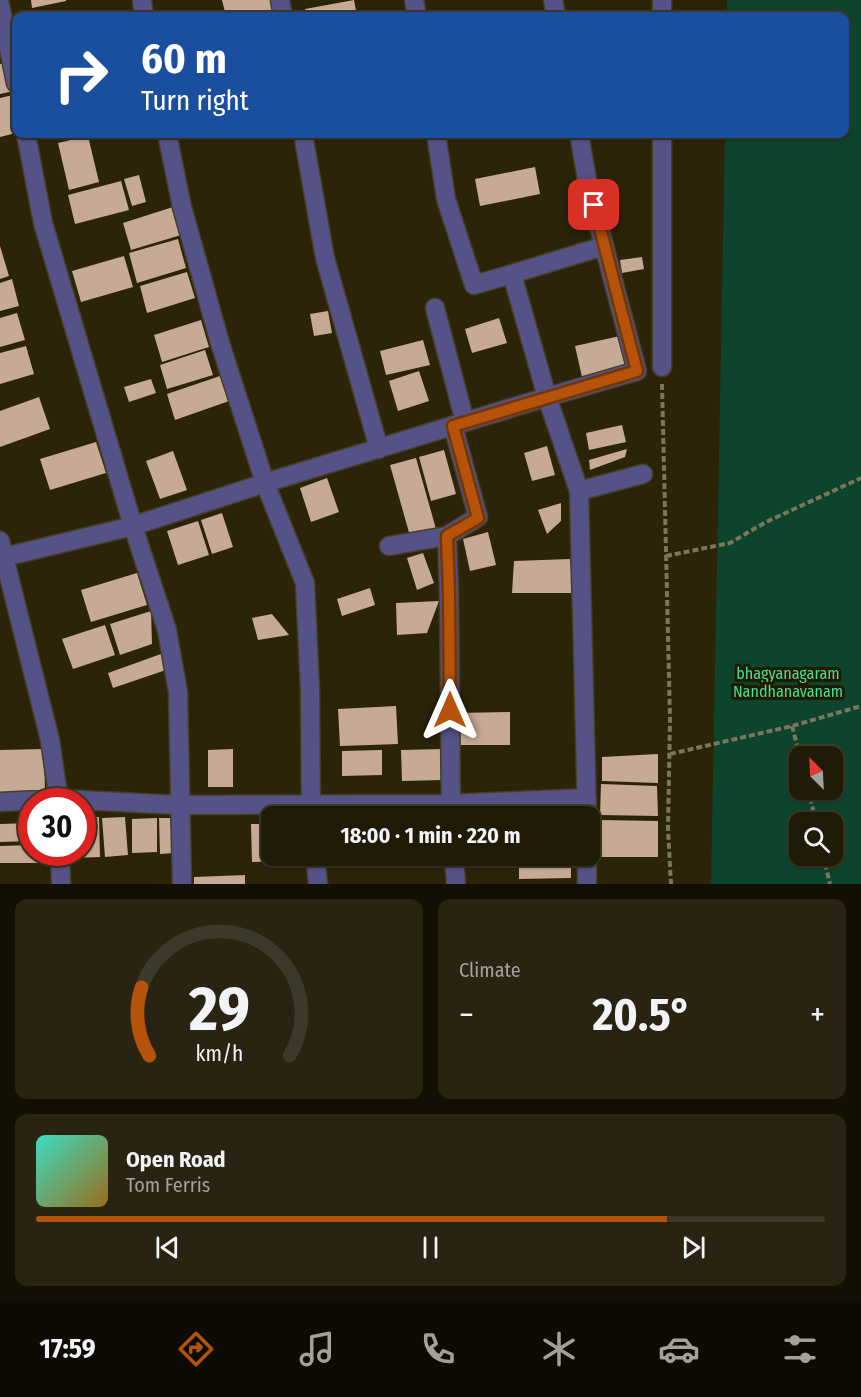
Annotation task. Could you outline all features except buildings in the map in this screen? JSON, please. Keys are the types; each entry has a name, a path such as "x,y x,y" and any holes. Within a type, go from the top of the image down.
{"street":[{"path":"0,5 12,64"},
{"path":"27,138 44,224 133,526 167,630 178,693 182,884"},
{"path":"168,138 182,207 220,343 265,483 305,583 310,690 310,806"},
{"path":"304,138 325,258 379,448"},
{"path":"437,138 446,199 474,285 604,246"},
{"path":"57,788 50,740 1,552 133,526 265,483 637,371 588,185 580,138"},
{"path":"662,138 662,367"},
{"path":"512,274 547,397 579,491 587,806"},
{"path":"389,546 447,536 478,518 435,308"},
{"path":"579,491 643,474"},
{"path":"447,536 450,806"},
{"path":"0,802 18,801"},
{"path":"96,802 261,808"},
{"path":"60,866 61,884"},
{"path":"316,866 318,884"},
{"path":"455,866 456,884"},
{"path":"587,866 587,884"}],"path":[{"path":"662,367 670,754 668,829 671,884"},
{"path":"665,556 730,543 766,522 861,478"},
{"path":"670,754 792,726 861,706"},
{"path":"792,726 797,746"},
{"path":"826,866 830,884"}],"green space":[{"name":"bhagyanagaram Nandhanavanam","path":"727,0 861,0 861,884 711,884 725,138 849,138 849,12 727,12"}],"route":[{"path":"450,710 447,536 478,518 453,426 637,371 594,205"}]}
